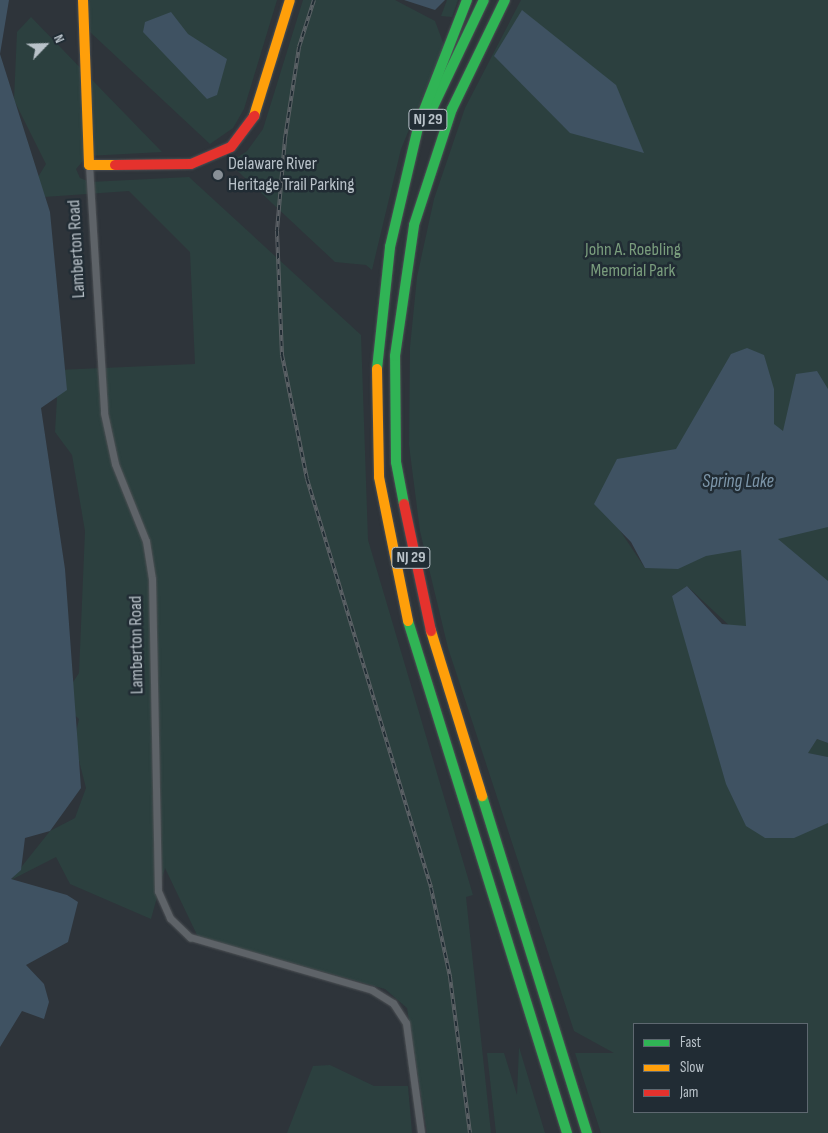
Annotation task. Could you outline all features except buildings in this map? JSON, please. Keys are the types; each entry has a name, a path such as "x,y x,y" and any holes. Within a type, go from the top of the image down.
{"main road":[{"name":"Lamberton Road","path":"83,0 89,165"},
{"path":"89,165 191,164 232,147 257,112 290,0"},
{"path":"390,246 419,123 467,0"},
{"name":"NJ 29","path":"484,0 429,116 390,246 378,327 375,409 389,544 432,704 567,1133"},
{"name":"NJ 29","path":"505,0 452,109 418,207 398,320 394,435 403,514 422,602 588,1133"},
{"path":"550,1078 559,1133"}],"street":[{"name":"Lamberton Road","path":"89,165 104,413 115,464 146,541 152,579 158,891 170,918 190,937 372,990 393,1003 406,1023 421,1133"}],"green space":[{"path":"86,0 277,0 244,109 233,128 210,144 90,32"},
{"path":"303,0 395,0 435,21 444,45 401,149 372,270 366,265 335,262 229,163 247,151 263,129"},
{"path":"447,0 458,0 452,17 441,16"},
{"name":"John A. Roebling Memorial Park","path":"521,0 828,0 828,718 687,586 672,596 828,781 828,1133 601,1133 575,1053 614,1053 574,1031 448,648 420,531 409,445 410,347 417,277 434,199 465,108","holes":["617,526 666,564 645,568"]},
{"path":"31,17 162,152 87,156 76,169 80,178 90,182 189,177 361,335 368,540 473,895 466,897 491,1133 427,1133 407,1008 385,989 198,937 165,868 151,919 70,884 56,857 11,880 50,831 75,818 86,788 74,741 79,719 60,702 79,673 85,531 72,455 55,432 57,398 40,384 57,370 195,364 190,252 129,191 44,197 35,182 46,164 14,100 17,32"},
{"path":"817,739 828,743 828,757 807,753"},
{"path":"519,1047 545,1133 496,1133 487,1053 504,1053 517,1095"},
{"path":"330,1065 374,1086 408,1086 412,1133 287,1133 313,1066"}],"water":[{"path":"0,0 9,0 0,54"},
{"path":"404,0 445,0 435,10"},
{"path":"522,10 616,85 644,153 570,133 494,56"},
{"path":"171,12 188,34 227,59 217,95 207,99 143,32 145,22"},
{"path":"0,54 50,212 67,390 41,408 65,569 81,788 50,831 25,838 21,870 11,879 67,895 78,902 68,942 26,965 44,984 49,1002 44,1019 22,1011 0,1047"},
{"name":"Spring Lake","path":"747,348 764,355 774,389 774,424 783,431 796,374 817,371 828,389 828,527 778,539 828,581 828,743 817,739 808,753 828,757 828,823 794,838 765,838 746,826 726,784 672,596 687,586 722,624 746,626 741,550 706,556 678,569 645,568 631,542 594,504 617,459 676,449 731,354"}],"railway":[{"path":"314,0 299,47 285,139 277,231 282,355 307,479 431,888 450,977 470,1133"}],"traffic: fast":[{"path":"377,369 390,247 419,123 467,0"},
{"path":"430,113 484,0"},
{"path":"404,504 396,462 395,356 414,225 452,109 505,0"},
{"path":"408,621 567,1133"},
{"path":"482,796 587,1133"}],"traffic: slow":[{"path":"83,0 89,165 115,165"},
{"path":"254,116 290,0"},
{"path":"377,369 379,477 408,621"},
{"path":"431,631 482,796"}],"traffic: jam":[{"path":"115,165 191,164 231,147 254,116"},
{"path":"404,504 431,631"}],"place":[{"name":"Delaware River Heritage Trail Parking","path":"218,175"}]}
